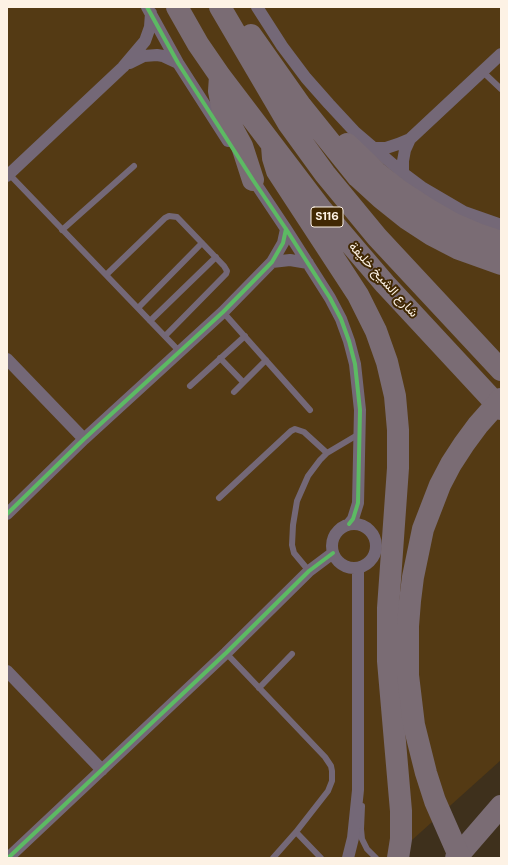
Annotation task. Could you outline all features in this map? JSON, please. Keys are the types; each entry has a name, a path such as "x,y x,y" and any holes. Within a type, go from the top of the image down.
{"highway":[{"name":"شارع الشيخ خليفة","path":"177,7 198,44 220,76 321,209 351,245 501,409"},
{"name":"شارع الشيخ خليفة","path":"220,7 288,122 325,174 377,237 501,370"},
{"path":"220,7 248,32 301,106 358,177 406,218 432,235 460,249 501,264"},
{"path":"220,76 219,91 223,111 242,146 253,180"},
{"path":"301,106 323,122 376,172 400,191 452,223 501,242"},
{"path":"272,146 273,158 277,172 358,295 376,331 387,362 395,396 398,430 398,468 388,608 388,661 401,811 401,840 398,858"},
{"path":"460,858 435,801 426,773 414,725 408,676 408,626 410,601 415,564 423,529 440,485 464,444 478,425 501,399"},
{"path":"456,858 501,806"}],"street":[{"path":"257,7 282,46 315,89 344,121 374,148 402,173 423,188 464,212 501,225"},
{"path":"149,10 178,63 308,263 341,319 355,364 358,387 360,410 358,434 358,503 353,519 349,524 341,528 334,535 332,544 335,558 343,565 358,568 368,564 374,556 376,552 376,542 372,532 364,526 359,524 349,524"},
{"path":"8,175 123,67 145,41 150,27 149,10"},
{"path":"374,148 386,148 410,139 501,54"},
{"path":"123,67 138,58 150,55 163,56 178,63"},
{"path":"402,173 405,150 410,139"},
{"path":"7,514 84,439 223,312 272,262 283,243 286,229"},
{"path":"272,262 290,260 308,263"},
{"path":"7,359 84,439"},
{"path":"8,858 226,653 309,572 333,553"},
{"path":"347,856 353,838 358,790 358,568"},
{"path":"7,671 102,770"}],"lane":[{"path":"482,72 501,89"},
{"path":"62,230 134,166"},
{"path":"8,175 180,352"},
{"path":"106,275 169,216 177,218 216,257 226,268 225,276 165,336"},
{"path":"138,308 202,243"},
{"path":"150,321 216,257"},
{"path":"223,312 310,410"},
{"path":"190,386 245,336"},
{"path":"220,358 243,382"},
{"path":"234,392 266,360"},
{"path":"219,498 294,429 304,432 326,453"},
{"path":"309,572 294,553 292,525 297,501 308,476 326,453 358,434"},
{"path":"226,653 325,757 332,771 332,781 328,791 296,832 273,858"},
{"path":"259,688 292,654"},
{"path":"358,790 362,804 362,840 367,849 376,858"},
{"path":"296,832 321,858"}],"shaded area":[{"path":"7,7 501,7 501,760 392,858 7,858"}],"cycle path":[{"path":"147,7 178,63 330,298 341,319 355,364 360,410 358,503 353,519 349,524"},
{"path":"7,514 84,439 223,312 272,262 283,243 286,229"},
{"path":"8,858 226,653 309,571 333,553"}]}
